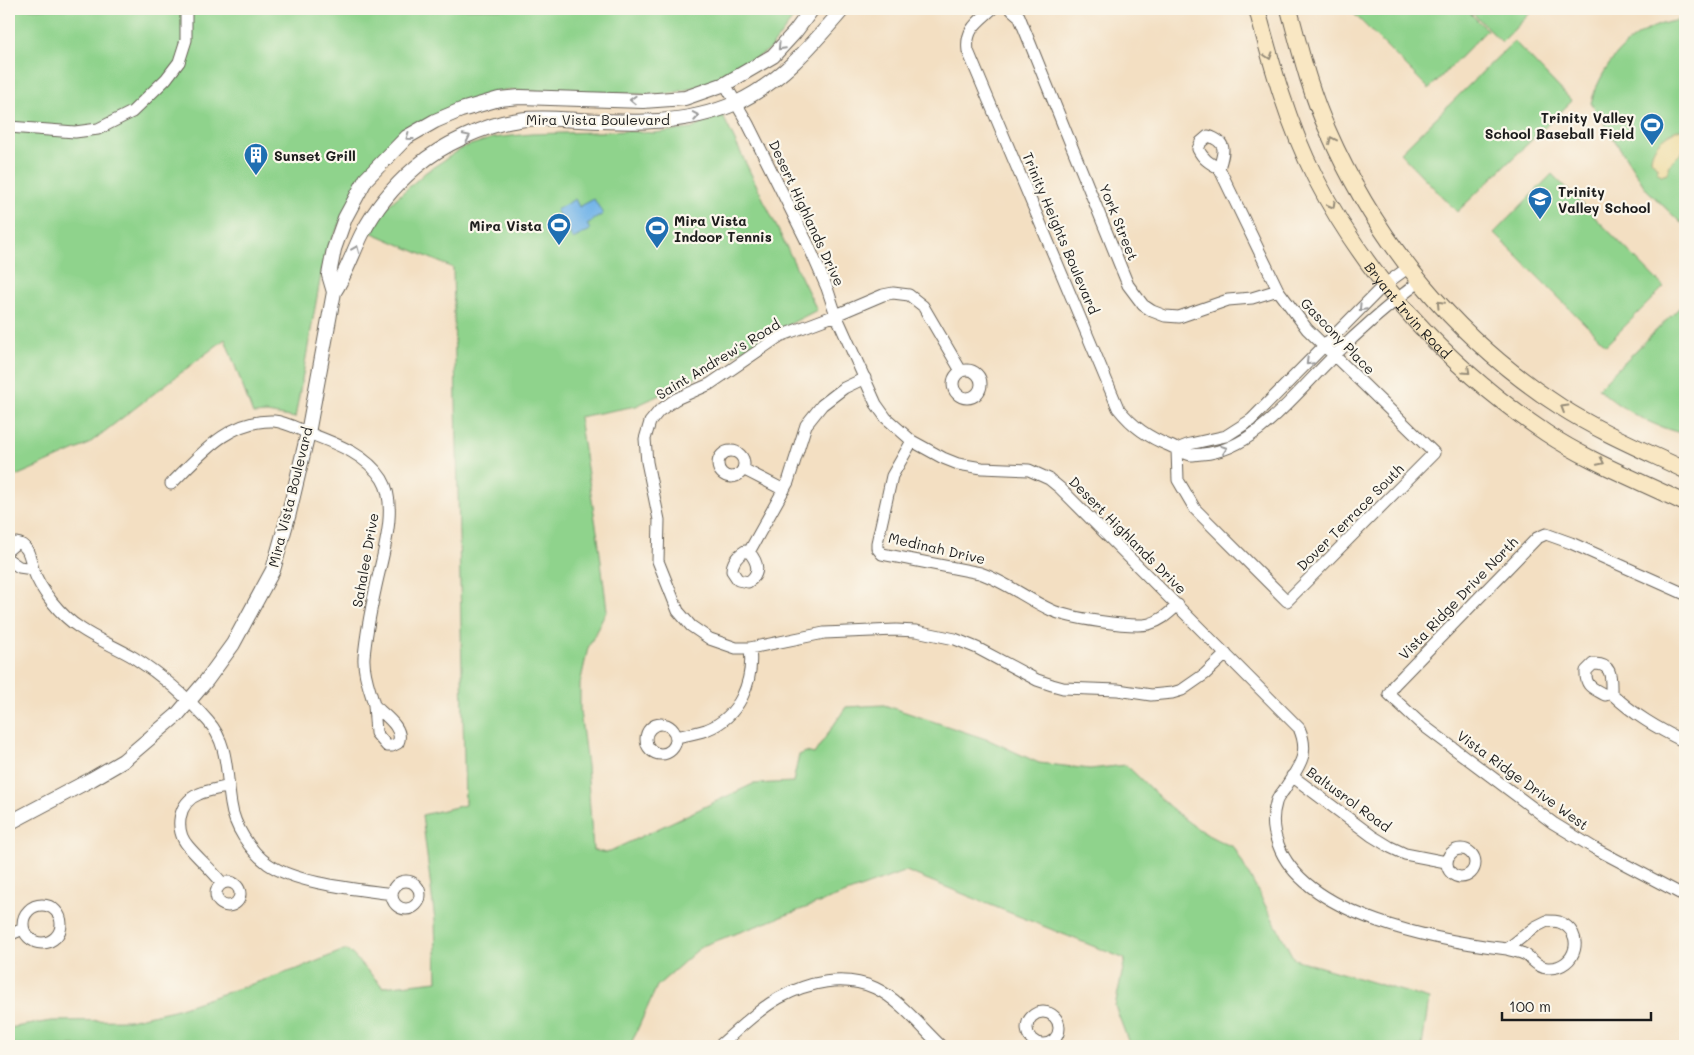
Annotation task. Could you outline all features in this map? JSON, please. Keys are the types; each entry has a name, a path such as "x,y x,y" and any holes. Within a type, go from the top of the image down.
{"main road":[{"name":"Bryant Irvin Road","path":"1256,9 1268,52 1298,138 1316,177 1338,215 1384,285 1396,299 1440,346 1471,374 1506,404 1547,434 1581,453 1685,503"},
{"name":"Bryant Irvin Road","path":"1289,9 1314,96 1327,130 1346,170 1367,208 1393,247 1436,300 1492,356 1562,407 1604,431 1685,470"}],"street":[{"path":"9,127 75,132 98,129 132,112 166,79 180,62 186,40 186,9"},
{"name":"Mira Vista Boulevard","path":"334,292 329,275 334,249 345,218 366,180 407,137 435,121 460,110 499,99 643,101 685,98 724,84 773,56 795,32 812,9"},
{"name":"Mira Vista Boulevard","path":"9,823 123,761 178,715 233,644 273,570 308,432 334,292 343,278 362,234 379,206 418,165 443,149 475,133 496,125 519,120 653,122 701,116 735,103 762,88 814,44 843,9"},
{"name":"Trinity Heights Boulevard","path":"992,9 969,32 968,50 1118,408 1133,425 1152,438 1190,455 1220,451 1251,436 1396,299 1420,281"},
{"name":"York Street","path":"1015,12 1128,285 1143,305 1165,316 1179,317 1228,300 1252,298 1278,290"},
{"name":"Desert Highlands Drive","path":"724,84 748,124 815,259 836,315 876,404 886,418 912,441 930,452 958,464 982,468 1029,470 1048,479 1060,488 1299,728 1304,739 1305,751 1276,802 1273,819 1275,835 1281,851 1305,883 1326,898 1354,911 1422,936 1464,944 1507,949 1524,954 1537,965 1547,968 1560,966 1570,960 1576,949 1575,940 1570,930 1559,922 1547,921 1535,927 1507,949"},
{"name":"Gascony Place","path":"1219,168 1278,290 1307,329 1434,453"},
{"path":"1177,449 1226,436 1245,424 1384,285 1409,267"},
{"name":"Saint Andrew's Road","path":"961,371 924,306 909,295 893,293 883,295 780,336 710,384 676,399 659,411 650,422 645,439 647,462 659,520 658,561 678,611 691,626 710,639 736,648 750,648 824,633 916,631 955,639 1037,680 1063,688 1118,690 1151,695 1182,690 1205,674 1226,654"},
{"path":"749,552 784,490 806,425 813,414 834,395 865,378"},
{"name":"Sahalee Drive","path":"171,484 205,449 220,437 254,422 275,421 287,424 348,449 366,462 382,480 389,504 389,524 372,604 364,659 366,680 374,705"},
{"name":"Medinah Drive","path":"912,441 888,486 877,548 882,554 980,573 994,578 1050,610 1060,614 1092,620 1142,626 1159,621 1178,605"},
{"name":"Dover Terrace South","path":"1177,449 1176,468 1178,480 1195,509 1287,601 1434,453"},
{"path":"743,469 784,490"},
{"name":"Vista Ridge Drive North","path":"1394,685 1537,538 1546,534 1571,543 1685,594"},
{"path":"9,549 16,543 24,546 29,552 33,569 43,590 79,628 158,674 189,701 210,723 221,742 225,754 231,806 236,821 248,842 267,863 286,874 305,880 392,894"},
{"path":"9,560 20,567 33,569"},
{"path":"676,737 706,730 726,719 739,703 750,680 752,660 750,648"},
{"name":"Vista Ridge Drive West","path":"1394,685 1389,694 1420,723 1553,823 1594,848 1685,896"},
{"path":"1611,694 1641,719 1685,742"},
{"name":"Baltusrol Road","path":"1292,776 1372,836 1390,847 1405,854 1446,862"},
{"path":"222,882 208,865 186,844 180,831 179,818 190,799 198,794 229,786"},
{"path":"9,935 23,929"},
{"path":"719,1046 778,999 802,987 844,980 876,989 894,1001 941,1046"}],"green space":[{"path":"9,9 800,9 770,49 724,80 665,95 504,90 425,123 394,140 365,174 325,253 295,418 267,413 253,414 225,339 87,445 9,479"},
{"path":"1349,9 1466,9 1487,30 1429,89"},
{"path":"1468,9 1534,9 1502,42"},
{"name":"Trinity Valley School Baseball Field","path":"1685,20 1685,222 1681,223 1646,189 1591,103 1604,72 1625,46 1652,28 1668,22"},
{"path":"1514,41 1572,101 1457,212 1400,153"},
{"path":"722,114 817,310 757,341 692,380 636,406 579,417 607,610 588,648 580,684 580,711 587,766 593,850 606,853 753,784 793,782 799,755 806,752 814,754 846,707 884,705 989,740 1039,763 1090,769 1126,765 1163,801 1189,822 1203,832 1234,847 1294,959 1429,999 1422,1046 1130,1046 1115,1006 1125,959 906,871 702,946 657,986 630,1046 9,1046 9,1028 51,1021 129,1020 174,1010 303,967 344,950 349,951 383,987 437,981 435,921 422,815 465,805 453,268 368,231 382,211 426,172 464,147 493,138 531,134 627,131 653,133 691,129"},
{"path":"1552,174 1664,287 1606,345 1494,233"},
{"path":"1685,302 1685,434 1638,417 1598,388"}],"sand":[{"path":"1685,128 1685,149 1668,166 1667,173 1661,175 1651,160 1654,148 1667,135"}],"water":[{"path":"575,199 579,207 594,199 603,214 587,224 590,230 573,239 556,210"}],"place":[{"name":"Trinity Valley School Baseball Field","path":"1652,146"},
{"name":"Sunset Grill","path":"256,176"},
{"name":"Trinity Valley School","path":"1540,220"},
{"name":"Mira Vista","path":"559,246"},
{"name":"Mira Vista Indoor Tennis","path":"657,249"}]}
